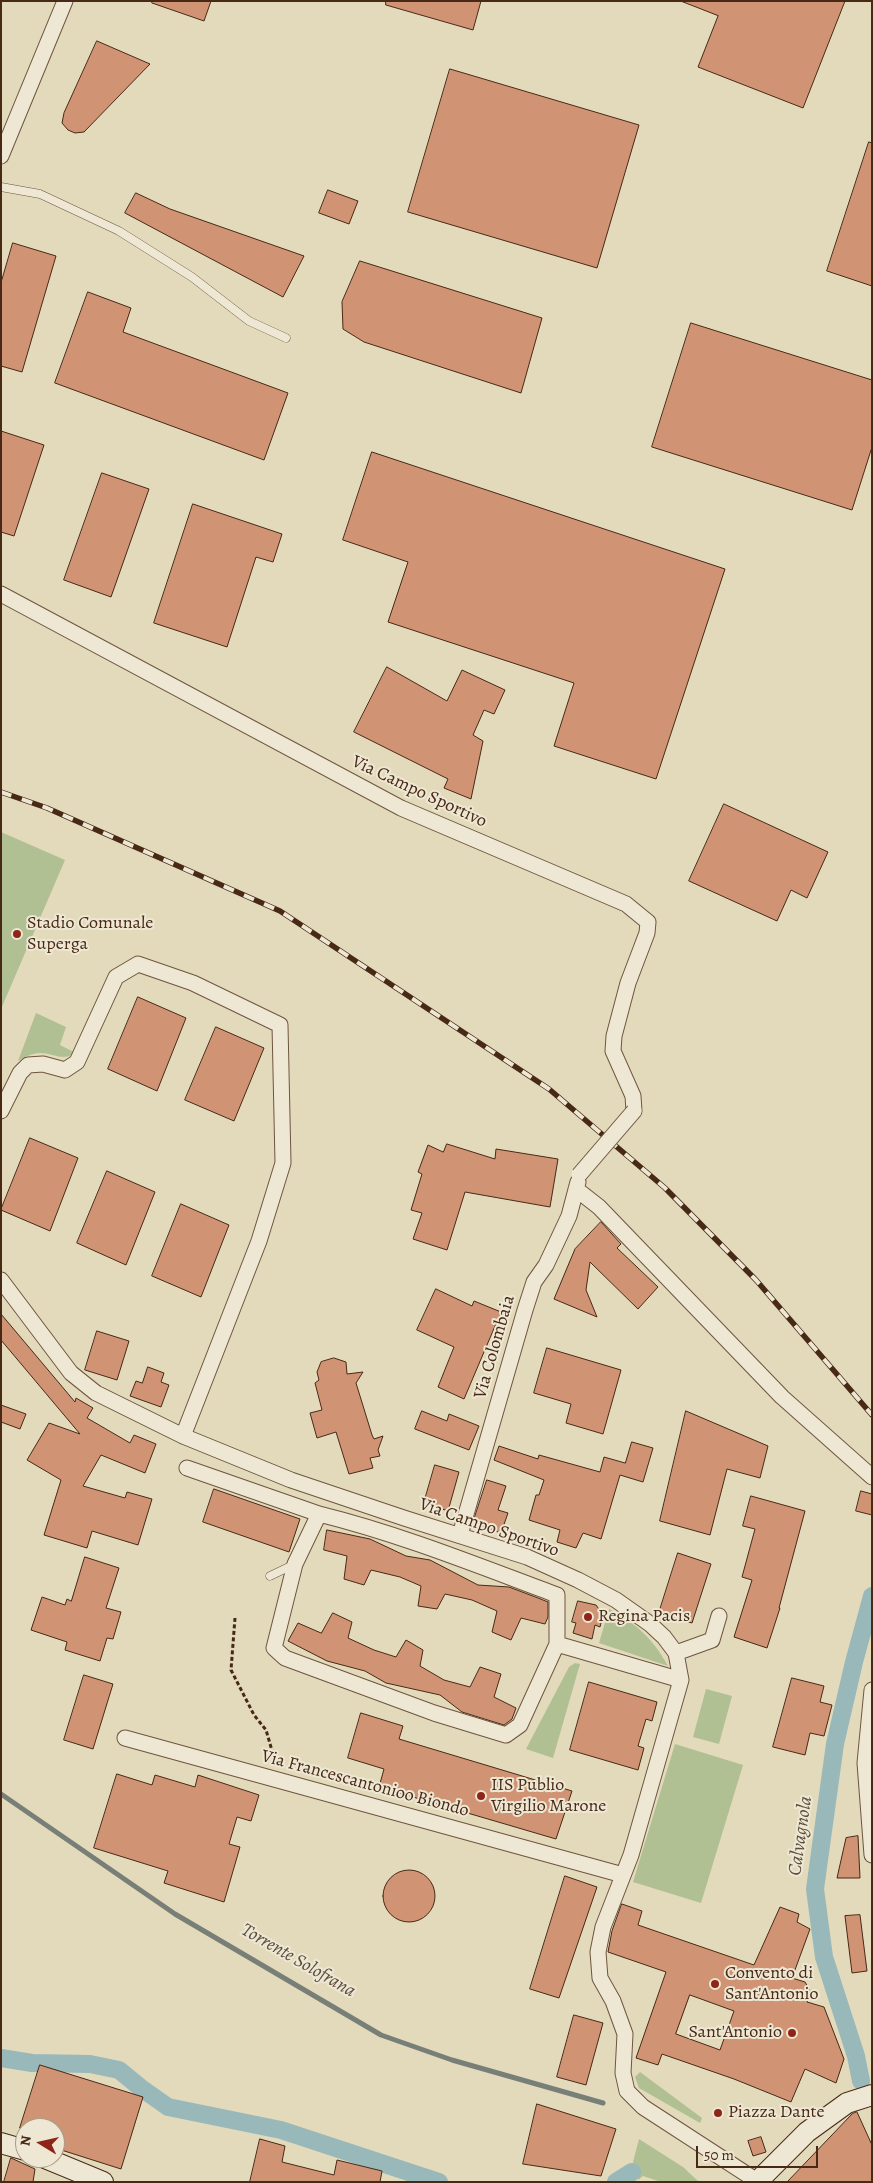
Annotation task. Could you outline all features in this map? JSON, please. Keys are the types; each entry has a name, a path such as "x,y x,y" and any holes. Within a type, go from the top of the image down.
{"main road":[{"path":"757,2181 807,2132 847,2103 872,2095"},
{"path":"1,2143 15,2147"},
{"path":"65,2166 103,2182"}],"street":[{"path":"1,156 65,1"},
{"name":"Via Campo Sportivo","path":"1,594 401,808 626,904 640,913 648,922 647,934 628,983 614,1036 613,1051 633,1096 634,1111 577,1182"},
{"path":"1,1111 20,1073 28,1065 43,1064 65,1070 77,1062 116,977 138,964 193,983 280,1025 283,1162 259,1241 183,1436"},
{"path":"577,1182 782,1397 872,1477"},
{"name":"Via Colombaia","path":"460,1535 534,1282 546,1265 569,1216 577,1182"},
{"name":"Via Campo Sportivo","path":"1,1280 71,1373 96,1393 183,1436 291,1480 527,1556 616,1600 650,1624 664,1637 676,1653 681,1680 650,1790 623,1875 603,1927 598,1952 600,1978 613,2001 624,2034 623,2073 627,2091 643,2108 757,2181"},
{"path":"187,1468 319,1514 347,1521 557,1595 556,1644 520,1725 506,1735 443,1716 285,1658 274,1648 295,1564 319,1514"},
{"path":"676,1653 712,1640 720,1616"},
{"path":"556,1644 681,1680"},
{"path":"872,1690 865,1763 872,1855"},
{"name":"Via Francescantonioo Biondo","path":"125,1738 623,1875"}],"lane":[{"path":"1,187 40,194 119,231 192,278 249,321 286,338"},
{"path":"270,1576 295,1564"}],"path":[{"path":"236,1618 231,1670 254,1715 266,1730 273,1754 301,1786"}],"green space":[{"name":"Stadio Comunale Superga","path":"1,832 65,860 1,1009"},
{"path":"36,1013 66,1027 60,1045 74,1052 72,1055 60,1057 37,1053 18,1061"},
{"path":"609,1609 636,1626 657,1648 668,1666 599,1643"},
{"path":"575,1663 580,1664 553,1758 526,1749 569,1667"},
{"path":"706,1689 732,1696 719,1744 693,1737"},
{"path":"675,1744 743,1765 701,1903 633,1882"},
{"path":"640,2072 702,2118 700,2123 639,2088 635,2077"},
{"path":"639,2139 683,2167 699,2182 661,2182 643,2176 638,2180 633,2162"}],"building":[{"path":"153,1 211,1 204,21 152,3"},
{"path":"386,1 481,1 473,30 386,5"},
{"path":"681,1 845,1 803,108 698,67 718,16"},
{"path":"97,41 150,64 84,132 75,133 68,130 62,123 64,113"},
{"path":"450,69 639,125 597,268 408,212"},
{"path":"869,142 872,143 872,286 827,271"},
{"path":"328,190 358,201 349,224 319,213"},
{"path":"136,193 170,209 304,256 283,297 125,213"},
{"path":"13,243 56,256 22,372 1,366 1,283"},
{"path":"360,261 542,318 521,393 364,342 343,329 342,302"},
{"path":"88,292 131,308 123,332 288,393 264,460 55,383"},
{"path":"691,323 872,380 872,447 852,510 652,447"},
{"path":"1,431 44,445 14,536 1,532"},
{"path":"372,452 725,569 656,779 554,746 574,683 388,622 408,562 343,540"},
{"path":"102,473 149,489 111,597 64,580"},
{"path":"193,504 282,534 273,562 256,557 227,647 154,623"},
{"path":"387,667 447,701 462,670 505,690 494,714 484,710 473,735 483,741 471,799 444,788 448,779 354,732"},
{"path":"724,804 828,852 807,898 791,890 777,921 689,881"},
{"path":"138,997 186,1018 157,1091 108,1069"},
{"path":"216,1027 264,1048 234,1121 185,1100"},
{"path":"30,1138 78,1158 50,1231 1,1210"},
{"path":"447,1144 495,1159 496,1149 558,1159 550,1207 465,1192 447,1250 413,1239 422,1213 411,1210 422,1174 418,1172 428,1145 443,1152"},
{"path":"107,1171 155,1192 126,1265 77,1243"},
{"path":"181,1204 229,1225 201,1297 152,1276"},
{"path":"601,1222 621,1244 617,1248 658,1287 638,1309 590,1262 586,1290 597,1317 554,1299 575,1249"},
{"path":"436,1289 472,1306 474,1301 501,1312 464,1399 438,1387 454,1347 417,1330"},
{"path":"1,1314 75,1402 76,1398 93,1408 87,1418 130,1443 134,1435 156,1444 145,1473 101,1455 83,1486 125,1498 127,1492 152,1499 138,1545 92,1531 87,1548 44,1535 61,1480 27,1460 49,1423 80,1434 1,1340"},
{"path":"97,1331 129,1341 117,1380 85,1370"},
{"path":"547,1348 621,1370 603,1434 566,1423 571,1404 534,1393"},
{"path":"334,1358 346,1362 347,1374 363,1372 356,1383 372,1435 374,1439 383,1436 378,1450 380,1456 370,1458 373,1468 349,1474 336,1432 317,1438 310,1413 322,1410 315,1383 319,1380 317,1372 321,1362"},
{"path":"148,1367 164,1373 161,1382 169,1385 161,1407 130,1396 136,1381 142,1383"},
{"path":"1,1405 26,1414 20,1429 1,1422"},
{"path":"422,1411 447,1421 449,1414 479,1426 469,1450 415,1429"},
{"path":"686,1411 768,1446 760,1478 727,1469 710,1535 660,1521"},
{"path":"632,1442 653,1448 643,1482 620,1475 601,1539 583,1533 576,1548 557,1542 560,1530 529,1520 536,1495 539,1495 544,1480 494,1460 499,1446 538,1459 539,1455 600,1472 604,1457 625,1463"},
{"path":"435,1465 459,1472 448,1511 424,1503"},
{"path":"487,1480 506,1486 498,1510 508,1513 501,1533 473,1523"},
{"path":"214,1489 300,1519 289,1552 203,1522"},
{"path":"861,1491 872,1494 872,1515 856,1511"},
{"path":"751,1496 805,1511 780,1608 767,1648 734,1637 752,1580 742,1577 755,1529 743,1526"},
{"path":"327,1530 370,1539 406,1556 430,1560 478,1585 509,1587 538,1598 548,1602 548,1617 545,1624 521,1618 511,1640 492,1632 497,1611 472,1600 445,1594 437,1609 418,1606 421,1586 400,1577 371,1570 364,1585 344,1579 347,1556 324,1550"},
{"path":"678,1553 711,1564 692,1623 659,1613"},
{"path":"85,1557 119,1568 106,1608 121,1612 113,1639 107,1638 100,1661 65,1650 67,1642 31,1630 42,1597 65,1605 67,1599 71,1601"},
{"name":"Regina Pacis","path":"578,1601 596,1605 603,1615 600,1627 595,1625 592,1639 573,1633 576,1623 572,1622"},
{"path":"333,1613 352,1622 348,1638 374,1650 396,1657 406,1640 423,1650 420,1666 444,1680 470,1687 480,1667 501,1674 494,1697 516,1708 512,1719 504,1725 462,1712 440,1695 386,1683 365,1671 327,1661 288,1641 298,1623 321,1633"},
{"path":"84,1675 113,1684 93,1749 64,1740"},
{"path":"792,1678 824,1686 820,1702 832,1705 824,1736 810,1733 805,1755 773,1747"},
{"path":"589,1682 657,1702 652,1721 646,1719 638,1746 644,1748 638,1770 570,1750"},
{"path":"361,1713 403,1726 399,1739 572,1791 556,1839 379,1787 384,1769 348,1758"},
{"path":"117,1774 152,1785 155,1775 195,1787 198,1775 259,1795 251,1821 237,1817 229,1844 240,1847 224,1902 164,1883 168,1871 94,1848"},
{"path":"858,1836 860,1878 837,1878 846,1838"},
{"path":"409,1870 423,1874 431,1882 435,1896 431,1910 423,1918 409,1922 395,1918 387,1910 383,1896 387,1882 395,1874"},
{"path":"565,1876 597,1887 559,1998 530,1989"},
{"path":"622,1904 642,1911 638,1925 754,1965 780,1907 799,1914 797,1922 810,1929 792,1978 805,1982 811,1992 807,2002 824,2007 844,2059 836,2083 805,2069 791,2102 734,2079 662,2054 658,2065 636,2058 666,1972 608,1952 612,1931","holes":["690,1995 734,2011 720,2050 676,2034"]},
{"path":"860,1915 867,1971 852,1973 845,1916"},
{"path":"574,2015 603,2023 586,2085 557,2077"},
{"path":"40,2065 143,2097 121,2169 65,2151 65,2118 23,2118"},
{"path":"537,2104 616,2129 601,2176 523,2164"},
{"path":"857,2112 872,2145 872,2182 787,2182 852,2114"},
{"path":"761,2137 766,2152 753,2156 748,2141"},
{"path":"260,2139 285,2146 282,2162 334,2175 337,2160 382,2171 380,2182 250,2182"},
{"path":"11,2158 15,2160 15,2168 35,2169 33,2182 4,2182"}],"waterway":[{"name":"Calvagnola","path":"861,2081 856,2056 824,1957 815,1889 835,1744 872,1596"},
{"name":"Torrente Solofrana","path":"1,1794 175,1914 381,2035 452,2060 603,2103"},
{"name":"Torrente Solofrana","path":"1,2058 32,2063 90,2064 119,2070 168,2107 281,2130 439,2182"},
{"name":"Torrente Solofrana","path":"616,2182 632,2172"}],"railway":[{"path":"1,792 47,808 280,911 549,1089 665,1188 756,1280 872,1415"}],"place":[{"name":"Stadio Comunale Superga","path":"17,934"},
{"name":"Regina Pacis","path":"588,1617"},
{"name":"IIS Publio Virgilio Marone","path":"481,1796"},
{"name":"Convento di Sant'Antonio","path":"715,1984"},
{"name":"Sant'Antonio","path":"792,2033"},
{"name":"Piazza Dante","path":"718,2113"}]}
